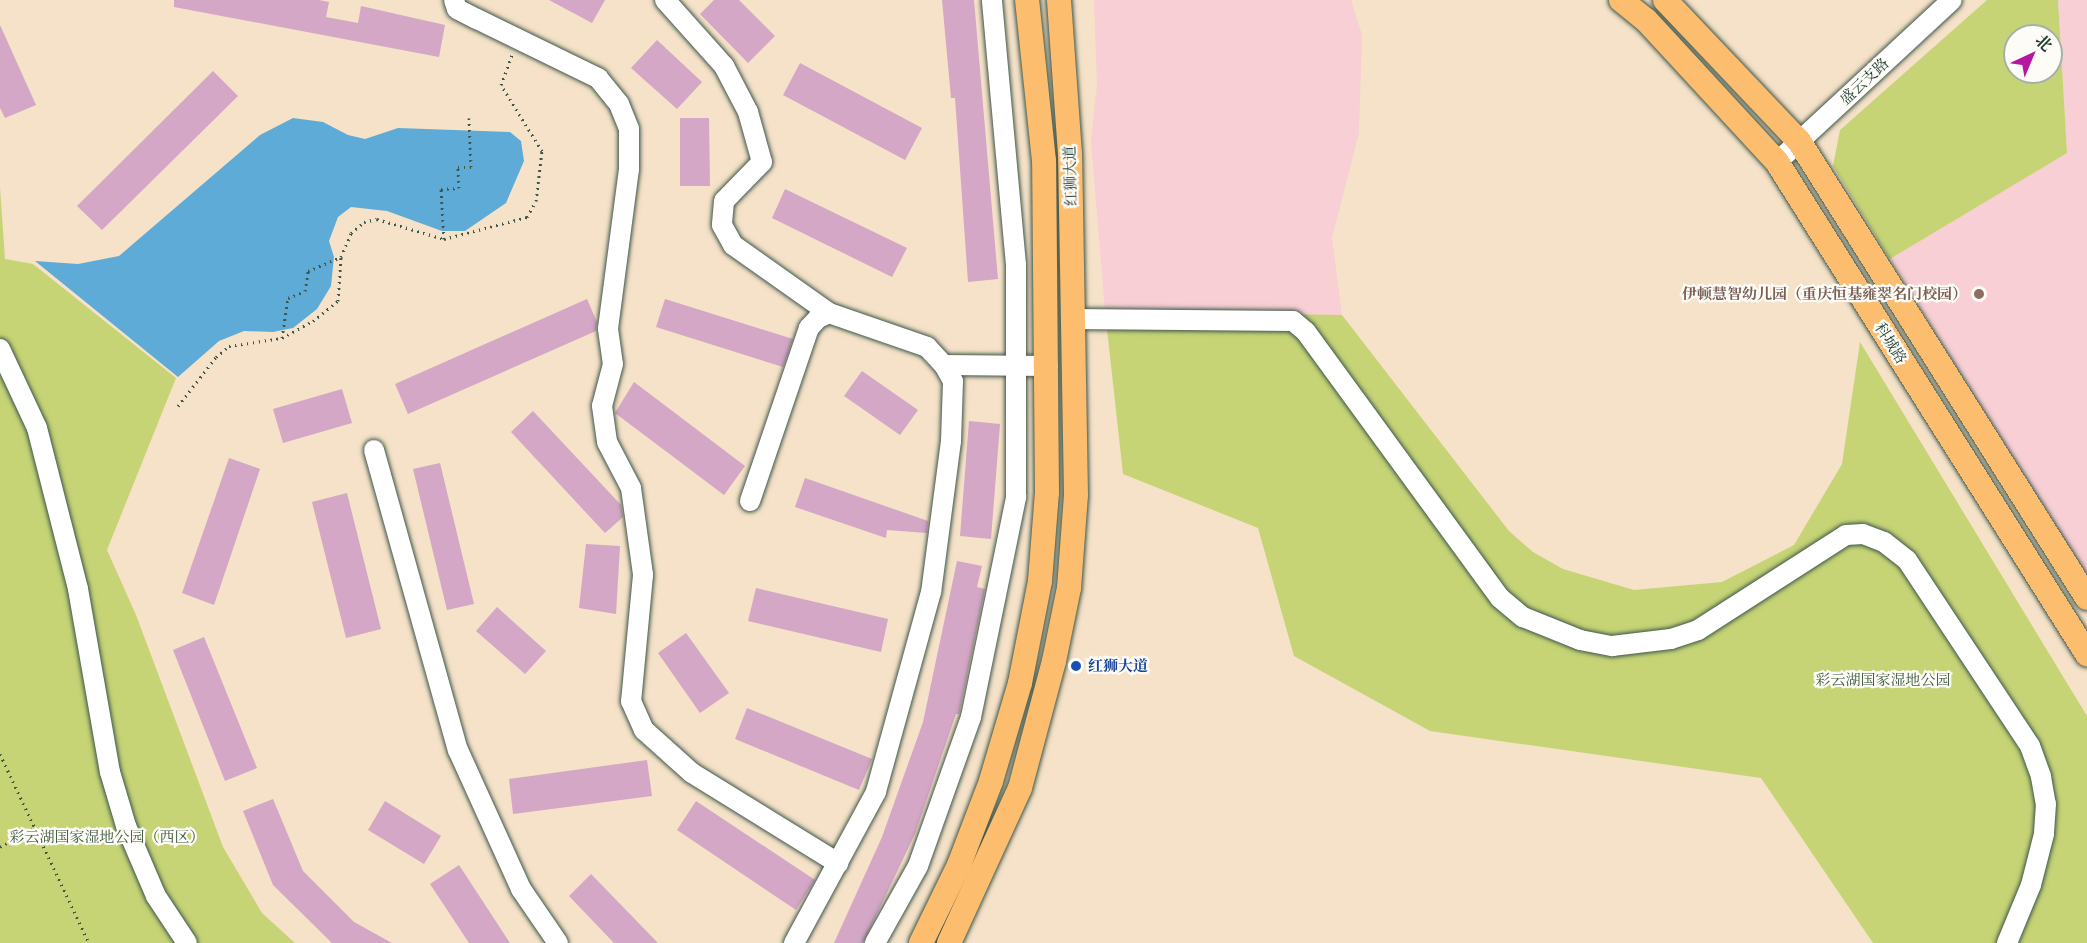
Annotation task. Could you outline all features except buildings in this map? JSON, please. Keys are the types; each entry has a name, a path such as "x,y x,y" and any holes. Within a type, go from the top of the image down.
{"main road":[{"name":"红狮大道","path":"921,943 959,865 991,781 1030,641 1045,535 1048,366 1044,161 1027,0"},
{"name":"红狮大道","path":"949,943 1020,788 1069,588 1076,495 1070,154 1059,0"},
{"name":"科城路","path":"1621,0 1646,20 1777,162 2087,654"},
{"name":"科城路","path":"1665,0 1799,141 2087,598"}],"street":[{"path":"454,0 457,9 598,78 619,104 629,129 629,169 608,330 613,364 602,406 607,442 631,488 642,575 631,701 644,730 692,773 838,863"},
{"path":"665,0 724,66 748,112 762,162 724,201 722,225 733,245 829,314 927,347 944,365 953,381 951,441 931,592 876,792 794,943"},
{"path":"875,943 918,866 971,717 1016,496 1016,265 992,0"},
{"name":"盛云支路","path":"1777,162 1952,0"},
{"path":"750,501 809,328 818,318 829,314"},
{"path":"1072,319 1293,321 1306,332 1500,598 1523,617 1580,640 1612,645 1671,639 1698,630 1846,535 1863,534 1884,542 1907,560 2030,746 2041,777 2046,804 2044,834 2031,885 2007,943"},
{"path":"0,349 37,428 78,589 110,772 126,826 156,896 188,943"},
{"path":"944,365 1048,366"},
{"path":"374,450 458,750 521,889 558,943"}],"path":[{"path":"178,406 216,357 229,346 282,338 314,321 338,301 341,257 351,233 364,222 377,219 444,239 527,217 536,201 542,151 501,85 518,39"},
{"path":"444,239 441,189 459,188 458,167 471,167 469,118"},
{"path":"282,338 288,298 305,291 308,271 341,257"},
{"path":"0,754 87,943"},
{"path":"0,847 34,828"}],"shaded area":[{"path":"1094,0 1351,0 1362,35 1359,133 1332,238 1342,315 1105,311 1091,141 1097,85"},
{"path":"2058,0 2087,0 2087,576 1890,259 2067,153 2063,84 2063,24 2059,24"}],"green space":[{"path":"1987,0 2058,0 2059,24 2003,24 2003,84 2063,84 2067,153 1890,259 1833,166 1840,130"},
{"name":"彩云湖国家湿地公园（西区）","path":"0,187 5,259 33,264 176,378 107,550 136,615 223,847 262,913 295,943 0,943"},
{"name":"彩云湖国家湿地公园","path":"1105,311 1342,315 1509,531 1533,552 1563,569 1634,590 1722,582 1794,545 1842,464 1860,342 2087,716 2087,943 1873,943 1761,778 1430,731 1294,656 1258,528 1123,474"}],"water":[{"path":"293,118 323,122 348,135 365,139 398,128 510,132 521,141 524,161 506,203 465,231 442,231 387,211 351,207 338,217 329,241 334,257 331,286 317,309 293,328 273,332 244,331 219,341 178,377 35,261 78,264 119,256 260,135"}],"place":[{"name":"伊顿慧智幼儿园（重庆恒基雍翠名门校园）","path":"1979,294"},
{"name":"红狮大道","path":"1076,666"}]}
